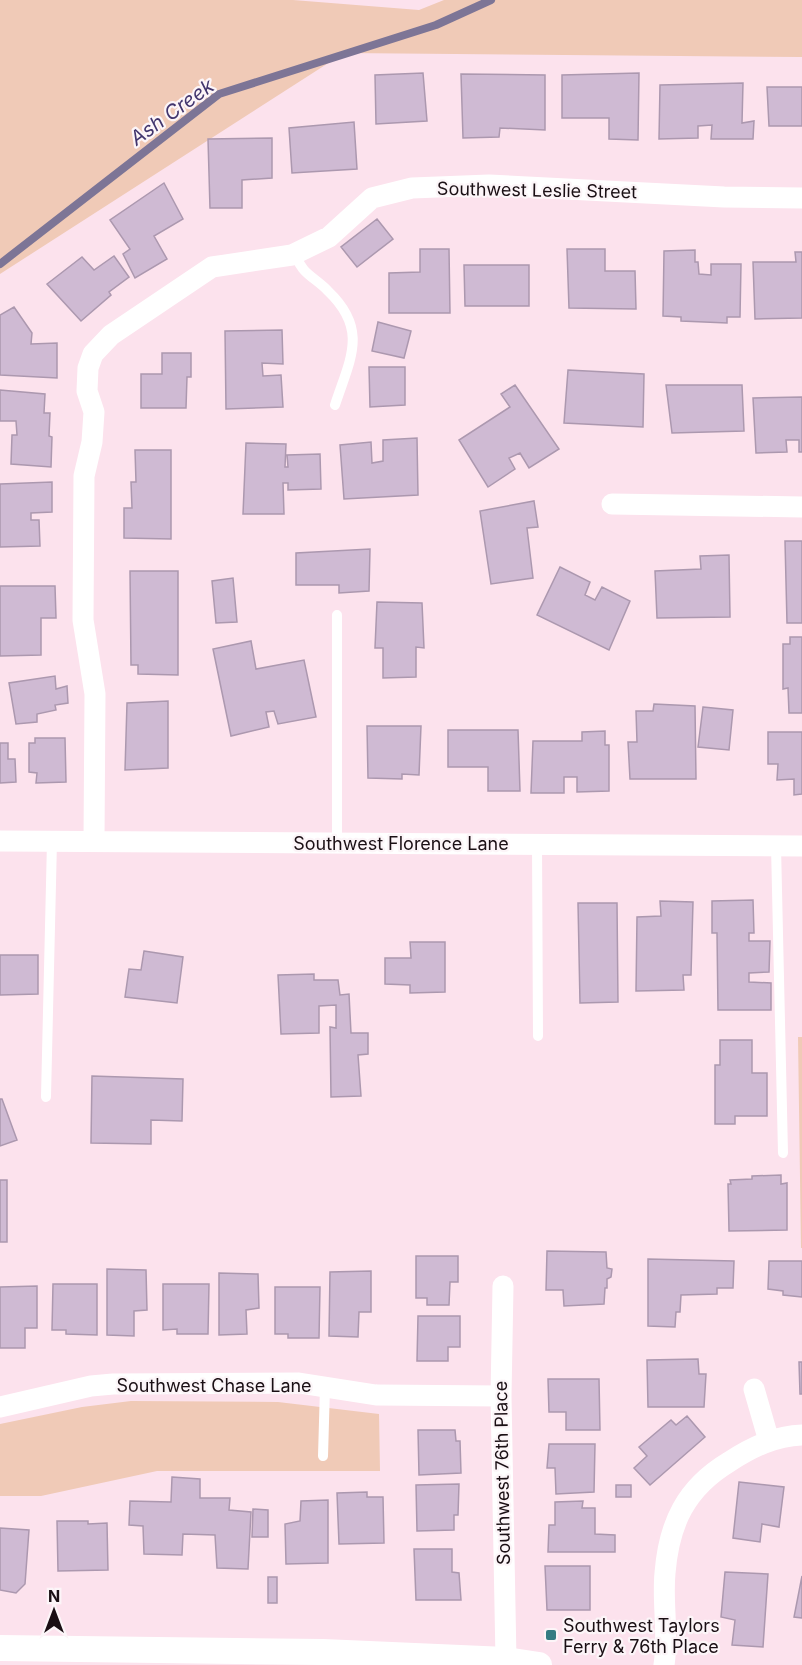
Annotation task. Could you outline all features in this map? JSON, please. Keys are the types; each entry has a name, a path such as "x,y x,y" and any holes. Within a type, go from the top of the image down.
{"street":[{"name":"Southwest Leslie Street","path":"94,842 95,694 83,620 84,476 92,442 94,412 87,391 88,368 93,354 111,334 212,267 293,254 329,237 372,198 412,188 489,185 724,197 802,198"},
{"path":"612,504 802,507"},
{"name":"Southwest Florence Lane","path":"0,842 802,846"},
{"name":"Southwest 76th Place","path":"503,1286 501,1396 506,1660"},
{"name":"Southwest Chase Lane","path":"0,1407 91,1386 113,1384 279,1382 376,1395 501,1396"},
{"path":"754,1389 770,1441"},
{"path":"664,1665 667,1648 665,1573 674,1522 684,1502 718,1468 754,1446 802,1435"},
{"path":"0,1648 323,1652 506,1660 539,1665"}],"lane":[{"path":"293,254 304,271 343,306 353,327 350,361 335,405"},
{"path":"337,615 337,843"},
{"path":"46,1097 52,842"},
{"path":"537,844 538,1036"},
{"path":"776,846 783,1153"},
{"path":"323,1456 326,1387"}],"shaded area":[{"path":"0,0 293,0 419,10 444,0 802,0 802,57 344,53 0,274"},
{"path":"798,1037 802,1037 802,1248 801,1248"},
{"path":"131,1401 278,1402 379,1414 380,1471 157,1471 41,1496 0,1496 0,1424 82,1407"}],"building":[{"path":"423,73 427,121 376,124 375,75"},
{"path":"639,73 638,140 609,139 609,118 562,118 562,75"},
{"path":"461,74 545,75 545,130 500,128 499,137 463,138"},
{"path":"743,83 742,123 754,121 753,139 711,139 712,125 698,126 698,138 659,139 660,85"},
{"path":"767,87 802,87 802,126 769,126"},
{"path":"354,122 357,169 292,173 289,128"},
{"path":"272,138 272,178 242,180 242,208 210,208 208,139"},
{"path":"164,183 183,219 154,236 167,259 135,278 123,254 130,249 110,220"},
{"path":"377,219 393,239 357,267 341,247"},
{"path":"420,249 449,249 450,313 389,313 389,273 420,272"},
{"path":"567,249 605,249 605,271 635,271 636,309 569,308"},
{"path":"695,250 695,262 698,262 699,274 711,275 711,264 741,264 740,317 727,317 727,323 681,321 681,317 663,316 664,251"},
{"path":"795,252 802,252 802,318 755,319 753,262 796,262"},
{"path":"114,256 129,277 109,292 111,295 81,321 47,284 82,257 94,270"},
{"path":"464,265 529,265 529,306 465,306"},
{"path":"14,307 32,333 31,344 57,343 57,378 0,375 0,315"},
{"path":"378,322 411,331 404,358 372,351"},
{"path":"282,330 283,364 262,363 263,376 281,375 283,407 226,409 225,331"},
{"path":"162,353 191,353 191,377 187,377 186,408 141,408 141,374 162,374"},
{"path":"369,367 405,367 405,405 370,407"},
{"path":"568,370 644,374 643,427 564,423"},
{"path":"515,385 559,449 529,468 520,453 509,458 515,469 488,487 459,440 510,407 501,394"},
{"path":"666,385 742,385 744,431 672,433"},
{"path":"0,390 45,394 44,413 50,413 49,436 52,437 51,467 11,464 12,435 17,435 16,421 0,421"},
{"path":"802,397 802,452 799,452 799,440 786,440 787,452 756,453 753,398"},
{"path":"417,438 418,495 344,499 340,445 371,442 372,463 383,461 383,440"},
{"path":"246,443 286,444 285,467 288,467 287,455 320,454 321,489 288,490 288,483 283,483 284,514 243,514"},
{"path":"135,450 171,450 171,539 124,538 124,508 132,508 131,482 136,482"},
{"path":"52,482 52,512 31,513 31,520 39,520 40,546 0,547 0,484"},
{"path":"534,501 538,527 527,528 533,578 491,584 480,511"},
{"path":"785,541 802,541 802,623 787,623"},
{"path":"370,549 369,591 339,593 339,585 296,585 296,553"},
{"path":"729,555 730,617 657,618 655,571 701,569 700,556"},
{"path":"560,567 590,582 585,595 595,600 602,587 630,601 609,650 537,615"},
{"path":"130,571 178,571 178,675 138,674 138,665 131,665"},
{"path":"233,578 237,622 216,623 212,581"},
{"path":"0,586 55,586 56,618 41,618 41,655 0,656"},
{"path":"377,602 422,603 424,648 416,647 416,677 383,678 383,648 375,648"},
{"path":"790,637 802,637 802,713 789,713 788,688 783,689 783,644 790,644"},
{"path":"251,641 256,669 304,660 316,717 278,724 274,711 266,712 269,727 231,736 213,649"},
{"path":"55,676 56,689 67,686 68,703 55,705 56,710 37,714 37,722 16,724 9,683"},
{"path":"168,701 168,768 125,770 127,703"},
{"path":"654,704 695,706 696,779 630,779 628,742 637,742 636,711 653,711"},
{"path":"703,707 733,710 729,750 698,747"},
{"path":"367,726 421,726 419,775 402,774 402,779 368,778"},
{"path":"448,730 518,730 520,791 488,791 488,767 448,767"},
{"path":"605,731 605,745 609,745 609,791 577,792 577,777 564,777 564,793 531,793 533,741 582,741 582,732"},
{"path":"768,732 802,732 802,794 794,795 794,779 777,780 778,764 768,764"},
{"path":"35,738 65,738 66,782 36,783 37,773 29,772 29,743 35,743"},
{"path":"0,743 8,743 8,759 15,759 16,782 0,783"},
{"path":"753,900 754,933 749,933 749,941 770,941 769,972 749,973 749,982 771,983 771,1010 718,1010 717,933 712,933 712,901"},
{"path":"660,901 693,902 691,975 683,975 684,990 636,991 637,917 661,916"},
{"path":"578,903 617,903 618,1002 580,1003"},
{"path":"410,942 445,942 445,992 410,993 410,985 385,984 385,958 411,958"},
{"path":"144,951 183,957 177,1003 125,997 129,969 141,970"},
{"path":"0,955 38,955 38,994 0,995"},
{"path":"314,974 314,980 338,980 340,995 349,994 351,1033 368,1033 368,1054 358,1055 361,1096 331,1097 330,1027 336,1028 336,1005 319,1006 319,1033 281,1034 278,975"},
{"path":"720,1040 752,1040 752,1073 767,1073 767,1116 735,1116 735,1124 715,1124 715,1065 720,1065"},
{"path":"92,1076 183,1079 182,1121 151,1120 151,1144 91,1143"},
{"path":"0,1099 2,1099 17,1140 0,1146"},
{"path":"781,1175 781,1184 787,1183 787,1230 729,1231 728,1184 731,1184 730,1180 752,1179 752,1176"},
{"path":"0,1180 7,1180 7,1242 0,1242"},
{"path":"547,1251 606,1252 607,1268 612,1269 611,1277 607,1279 604,1304 564,1306 563,1290 546,1290"},
{"path":"416,1256 458,1256 458,1282 450,1282 449,1305 427,1305 427,1298 416,1298"},
{"path":"648,1259 734,1261 733,1288 717,1288 717,1294 681,1295 680,1312 676,1312 675,1327 648,1326"},
{"path":"769,1261 802,1261 802,1297 783,1295 783,1291 768,1289"},
{"path":"107,1269 146,1270 147,1310 134,1311 134,1336 107,1335"},
{"path":"371,1271 371,1312 359,1312 358,1337 329,1336 330,1272"},
{"path":"219,1273 258,1274 259,1308 246,1310 247,1334 219,1335"},
{"path":"53,1284 97,1284 97,1335 66,1334 66,1330 52,1330"},
{"path":"163,1284 209,1284 208,1334 177,1334 177,1329 163,1330"},
{"path":"37,1286 37,1328 25,1328 25,1348 0,1348 0,1287"},
{"path":"275,1287 320,1287 319,1338 288,1338 288,1334 275,1334"},
{"path":"418,1316 460,1316 460,1347 448,1347 448,1361 417,1361"},
{"path":"698,1359 699,1374 706,1374 704,1407 648,1407 647,1360"},
{"path":"799,1362 802,1362 802,1394 800,1394"},
{"path":"548,1379 599,1379 600,1430 566,1430 566,1412 549,1412"},
{"path":"687,1416 705,1437 650,1485 634,1468 647,1456 639,1447 671,1420 676,1425"},
{"path":"418,1430 455,1430 456,1441 460,1441 461,1473 419,1475"},
{"path":"549,1444 595,1444 594,1492 556,1494 555,1468 547,1468"},
{"path":"172,1477 200,1479 200,1498 230,1498 229,1510 251,1512 248,1569 217,1568 215,1535 183,1534 182,1555 144,1554 143,1526 129,1525 130,1501 171,1502"},
{"path":"739,1482 784,1487 779,1527 762,1524 760,1542 733,1538"},
{"path":"459,1484 458,1515 454,1515 454,1530 417,1531 416,1485"},
{"path":"616,1485 631,1485 631,1497 616,1497"},
{"path":"367,1492 367,1497 383,1497 384,1543 339,1544 337,1493"},
{"path":"328,1500 328,1563 286,1564 285,1524 300,1521 301,1501"},
{"path":"583,1501 582,1508 595,1508 595,1534 615,1535 615,1552 548,1552 549,1525 555,1525 555,1502"},
{"path":"253,1509 268,1510 268,1537 252,1537"},
{"path":"57,1521 107,1523 108,1570 58,1571"},
{"path":"0,1528 29,1530 25,1584 16,1593 0,1590"},
{"path":"414,1549 452,1549 452,1572 459,1573 461,1600 416,1600"},
{"path":"545,1566 590,1566 590,1610 547,1610"},
{"path":"725,1572 768,1574 763,1647 732,1645 735,1620 721,1617"},
{"path":"802,1576 802,1618 794,1617"},
{"path":"268,1577 277,1577 277,1603 268,1603"}],"waterway":[{"name":"Ash Creek","path":"0,264 219,94 436,25 491,0"}],"place":[{"name":"Southwest Taylors Ferry & 76th Place","path":"551,1635"}]}
